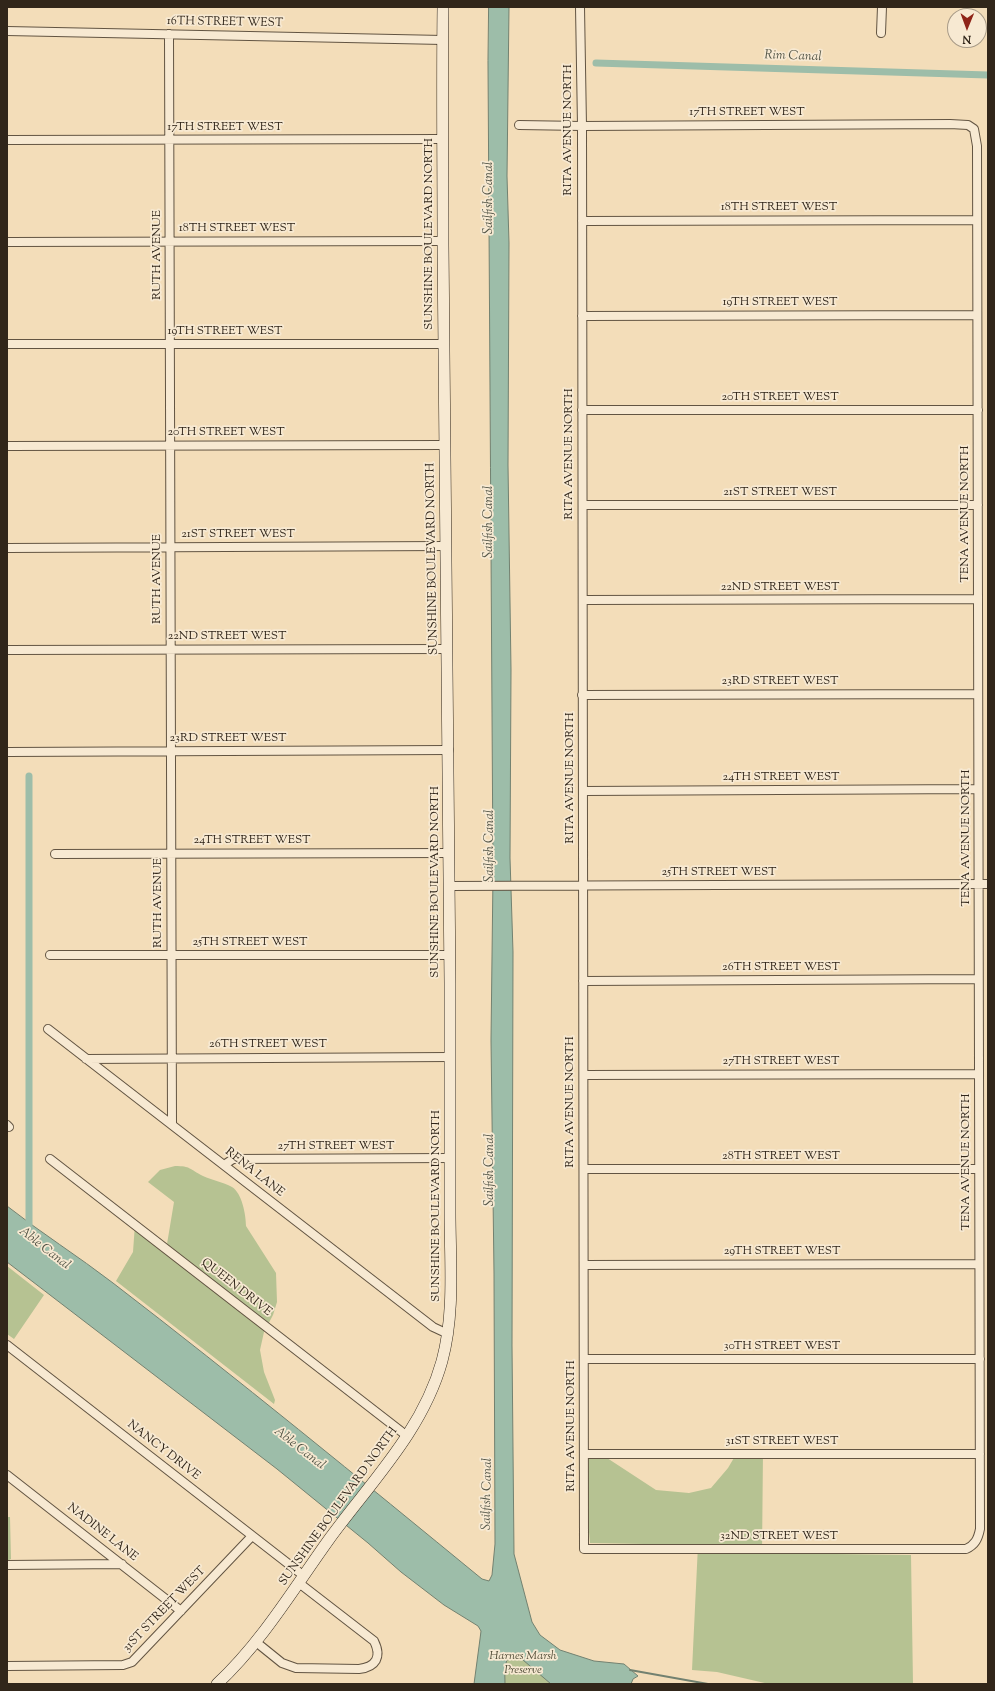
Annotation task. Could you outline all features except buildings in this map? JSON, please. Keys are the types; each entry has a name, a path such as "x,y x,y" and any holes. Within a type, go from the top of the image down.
{"street":[{"name":"SUNSHINE BOULEVARD NORTH","path":"217,1684 241,1660 256,1642 421,1415 436,1381 448,1334 451,1299 450,955 449,750 444,445 443,7"},
{"name":"RITA AVENUE NORTH","path":"580,7 582,126 584,1549"},
{"path":"881,34 882,7"},
{"name":"16TH STREET WEST","path":"7,31 443,40"},
{"name":"RUTH AVENUE","path":"169,34 172,1124"},
{"name":"17TH STREET WEST","path":"519,125 950,124 968,125 974,129"},
{"name":"TENA AVENUE NORTH","path":"973,1545 979,1537 980,1529 977,146 974,129"},
{"name":"17TH STREET WEST","path":"7,140 443,139"},
{"name":"18TH STREET WEST","path":"582,220 977,220"},
{"name":"18TH STREET WEST","path":"7,242 443,241"},
{"name":"19TH STREET WEST","path":"582,316 977,315"},
{"name":"19TH STREET WEST","path":"7,344 444,344"},
{"name":"20TH STREET WEST","path":"582,410 978,410"},
{"name":"20TH STREET WEST","path":"7,446 444,445"},
{"name":"21ST STREET WEST","path":"582,505 978,505"},
{"name":"21ST STREET WEST","path":"7,548 446,546"},
{"name":"22ND STREET WEST","path":"582,600 978,599"},
{"name":"22ND STREET WEST","path":"7,650 447,649"},
{"name":"23RD STREET WEST","path":"582,695 978,694"},
{"name":"23RD STREET WEST","path":"7,752 449,750"},
{"name":"24TH STREET WEST","path":"583,791 978,789"},
{"name":"24TH STREET WEST","path":"55,854 449,853"},
{"name":"25TH STREET WEST","path":"449,886 988,884"},
{"name":"25TH STREET WEST","path":"50,955 450,955"},
{"name":"26TH STREET WEST","path":"583,981 978,979"},
{"name":"RENA LANE","path":"48,1029 433,1327 448,1334"},
{"name":"26TH STREET WEST","path":"86,1059 450,1057"},
{"name":"27TH STREET WEST","path":"584,1075 978,1074"},
{"name":"27TH STREET WEST","path":"224,1165 233,1159 450,1158"},
{"name":"QUEEN DRIVE","path":"50,1159 407,1436"},
{"name":"28TH STREET WEST","path":"584,1170 979,1168"},
{"name":"29TH STREET WEST","path":"584,1265 979,1264"},
{"name":"NANCY DRIVE","path":"7,1345 252,1536 374,1641 378,1649 378,1657 373,1664 367,1668 296,1668 282,1663 256,1642"},
{"name":"30TH STREET WEST","path":"584,1360 980,1359"},
{"name":"31ST STREET WEST","path":"584,1454 980,1454"},
{"name":"NADINE LANE","path":"7,1475 181,1611"},
{"name":"31ST STREET WEST","path":"7,1666 123,1665 132,1662 252,1536"},
{"name":"32ND STREET WEST","path":"584,1549 966,1549 973,1545"},
{"path":"7,1564 122,1564"}],"green space":[{"path":"175,1166 190,1168 203,1176 229,1185 235,1190 243,1205 246,1226 276,1273 277,1302 273,1315 264,1332 260,1350 264,1372 275,1400 274,1404 116,1281 133,1252 135,1224 167,1244 174,1202 148,1182 160,1170"},
{"path":"7,1266 44,1295 14,1339 7,1334"},
{"path":"738,1451 763,1451 762,1553 911,1555 913,1684 769,1684 717,1672 692,1670 698,1545 590,1543 583,1468 584,1453 604,1456 656,1490 689,1493 711,1488 728,1468"},
{"path":"7,1517 10,1517 11,1559 7,1561"},
{"name":"Harnes Marsh Preserve","path":"506,1624 564,1670 633,1684 500,1684"}],"water":[{"path":"489,7 509,7 507,176 509,243 508,465 511,670 510,858 513,952 512,1345 514,1554 532,1622 540,1635 560,1650 594,1661 624,1664 638,1676 633,1679 631,1684 551,1684 516,1654 511,1654 508,1657 506,1665 505,1684 474,1684 481,1631 478,1626 444,1605 401,1572 368,1543 277,1469 7,1262 7,1206 100,1273 160,1319 482,1579 489,1581 492,1575 495,1544 491,1040 493,874 488,61"}],"waterway":[{"name":"Rim Canal","path":"596,63 988,75"},
{"name":"Able Canal","path":"29,776 29,1232"},
{"path":"630,1670 708,1684"}],"water label":[{"name":"Sailfish Canal","path":"490,198"},
{"name":"Sailfish Canal","path":"490,522"},
{"name":"Sailfish Canal","path":"491,846"},
{"name":"Sailfish Canal","path":"491,1170"},
{"name":"Sailfish Canal","path":"488,1494"}]}
